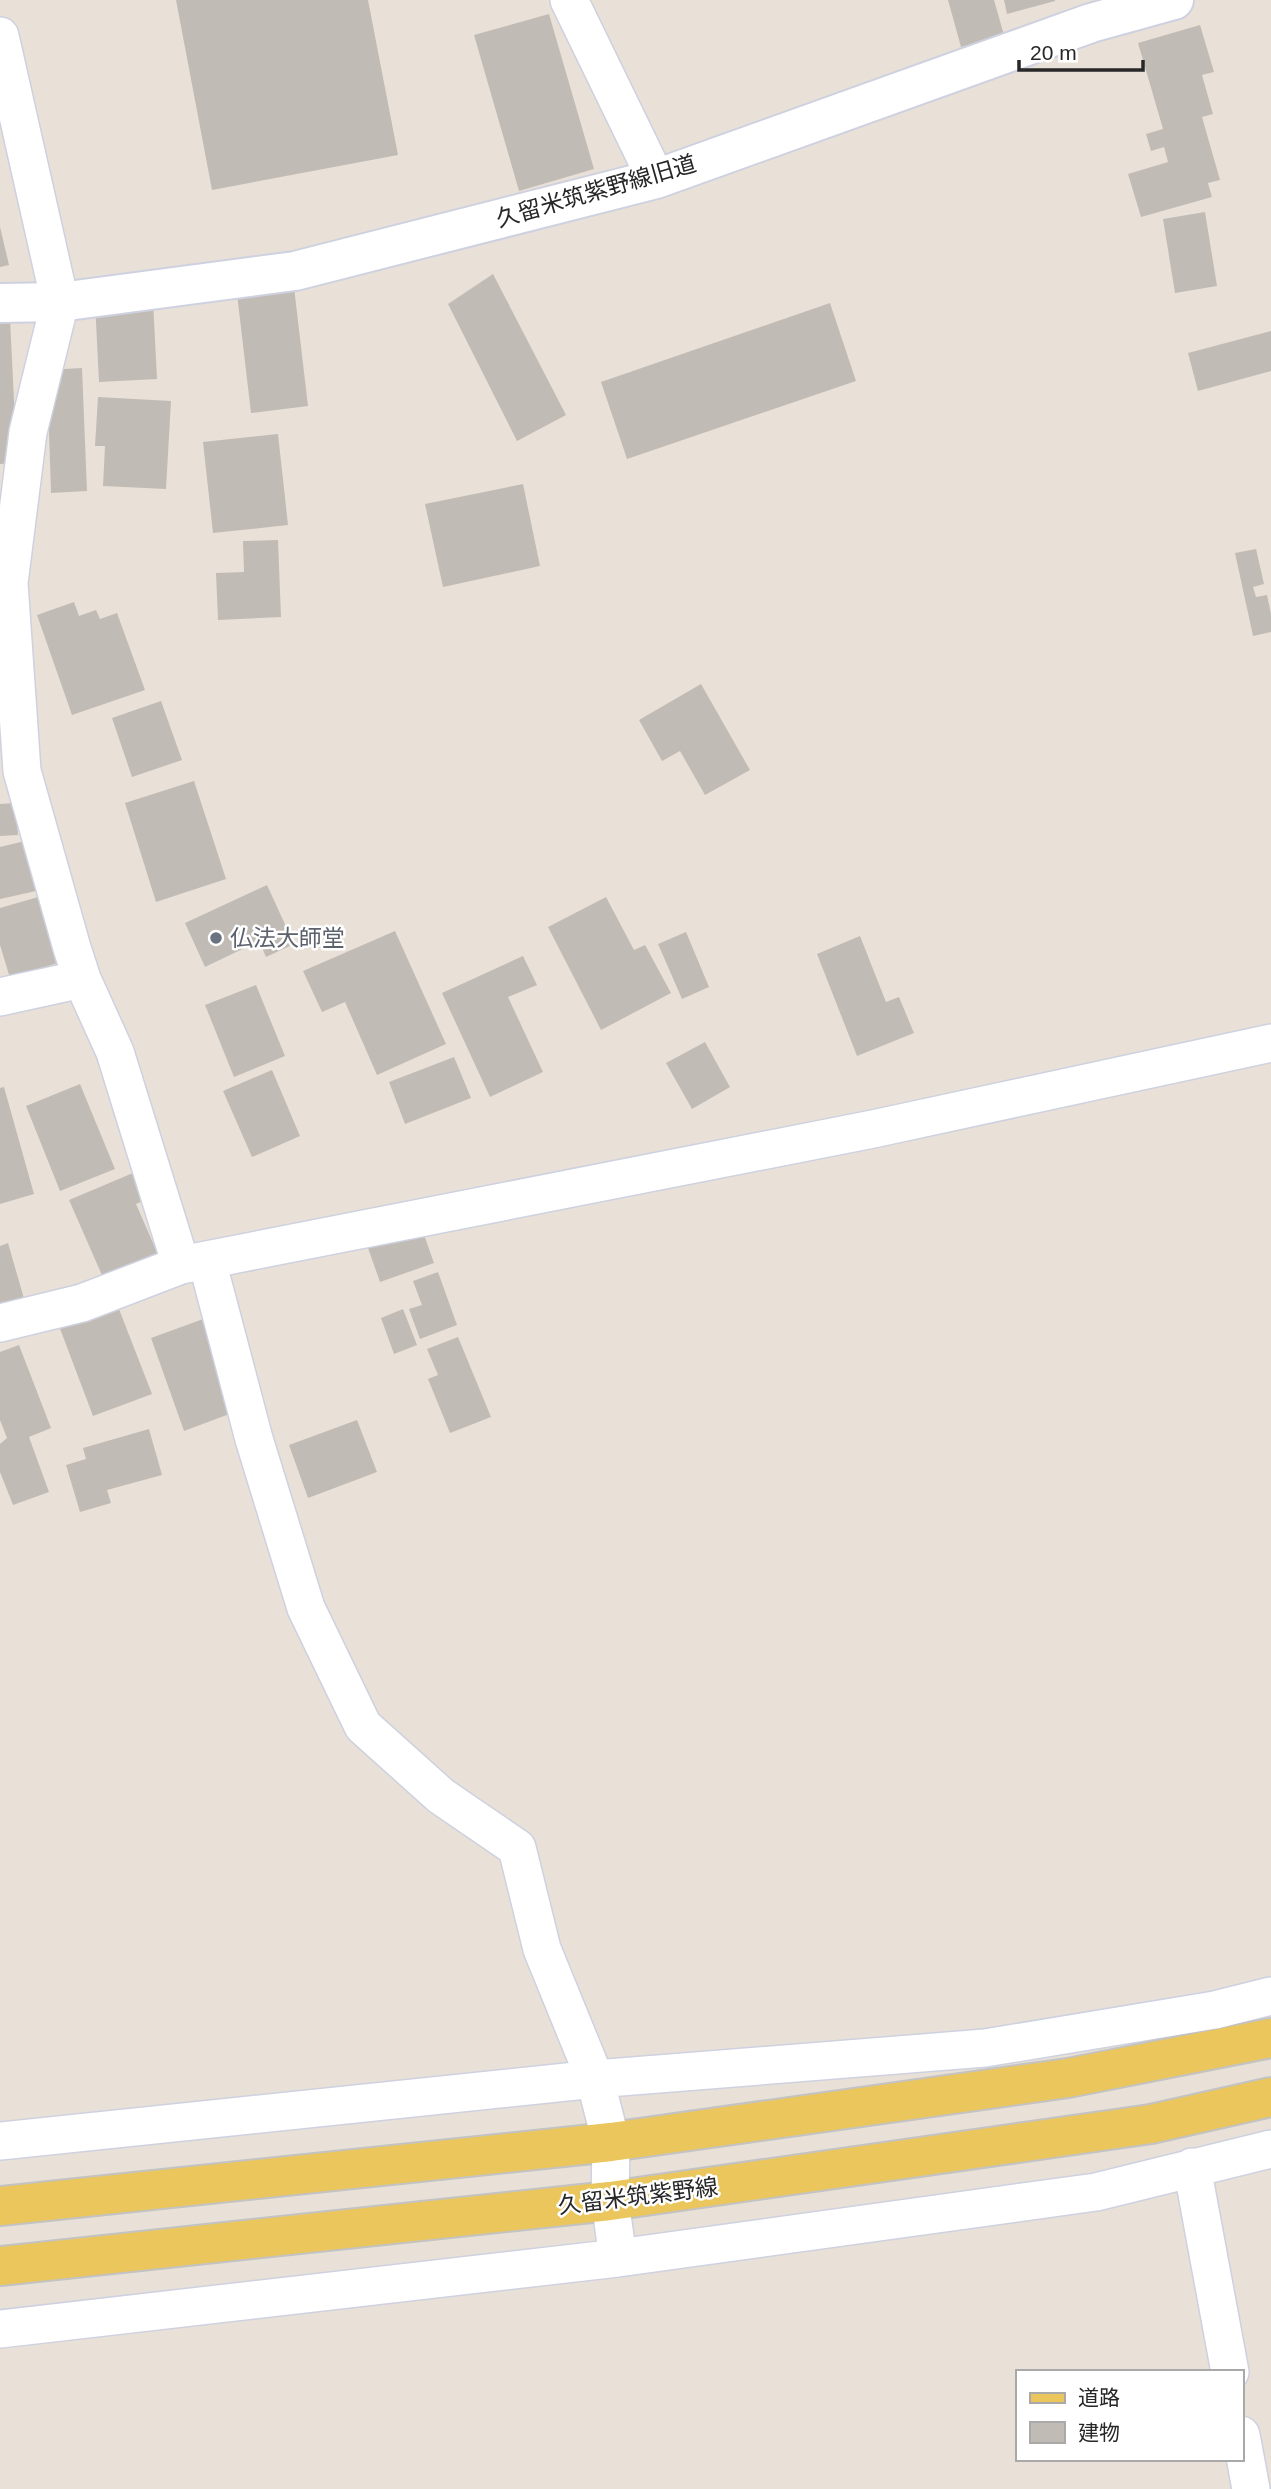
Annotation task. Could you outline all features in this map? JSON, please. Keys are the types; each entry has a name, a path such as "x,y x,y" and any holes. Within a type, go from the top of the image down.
{"main road":[{"path":"0,2206 611,2142 1068,2078 1271,2038"},
{"name":"久留米筑紫野線","path":"0,2266 610,2201 1151,2124 1271,2097"}],"street":[{"path":"569,0 656,179"},
{"name":"久留米筑紫野線旧道","path":"0,303 60,302 295,271 656,179 1088,12 1174,0"},
{"path":"0,36 60,302 28,432 5,583 22,771 82,979 115,1052 194,1263 254,1439 306,1608 363,1726 440,1796 517,1848 542,1949 595,2080 611,2142 610,2201 618,2258"},
{"path":"0,997 82,979"},
{"path":"0,1323 82,1303 194,1263 873,1129 1271,1043"},
{"path":"0,2141 595,2080 985,2048 1215,2010 1271,1996"},
{"path":"0,2329 618,2258 1096,2192 1271,2149"},
{"path":"1192,2167 1230,2370"},
{"path":"1243,2446 1251,2489"}],"building":[{"path":"176,0 368,0 398,155 212,190"},
{"path":"948,0 994,0 1004,35 961,47"},
{"path":"1004,0 1055,0 1055,1 1007,14"},
{"path":"549,14 594,169 519,191 474,35"},
{"path":"1200,25 1214,72 1202,75 1213,114 1202,117 1220,180 1208,183 1212,197 1141,217 1128,174 1168,162 1164,147 1151,151 1146,134 1163,129 1138,43"},
{"path":"1205,212 1217,286 1175,293 1163,219"},
{"path":"0,227 9,265 0,267"},
{"path":"493,274 566,415 517,441 448,304"},
{"path":"294,287 308,406 251,413 237,294"},
{"path":"153,301 157,379 99,382 95,303"},
{"path":"830,303 856,381 627,459 601,382"},
{"path":"10,318 17,463 0,464 0,319"},
{"path":"1271,331 1271,371 1198,391 1188,353"},
{"path":"82,368 87,491 51,493 47,370"},
{"path":"98,397 171,401 166,489 103,486 105,446 95,446"},
{"path":"278,434 288,525 213,533 203,442"},
{"path":"523,484 540,566 443,587 425,504"},
{"path":"278,540 281,617 218,620 216,573 244,572 243,541"},
{"path":"1256,549 1264,584 1253,587 1256,597 1267,595 1271,632 1253,636 1235,553"},
{"path":"74,602 79,616 96,610 100,619 117,613 145,690 72,715 37,615"},
{"path":"701,684 750,770 705,795 680,751 662,761 639,720"},
{"path":"161,701 182,760 132,777 112,718"},
{"path":"194,781 226,879 156,902 125,803"},
{"path":"15,803 18,835 0,836 0,804"},
{"path":"25,841 36,891 0,899 0,847"},
{"path":"267,885 294,944 266,957 259,941 205,967 185,923"},
{"path":"45,895 64,961 10,978 0,945 0,908"},
{"path":"606,897 634,950 645,945 671,993 601,1030 548,927"},
{"path":"395,931 446,1044 377,1075 345,1002 322,1012 303,971"},
{"path":"686,932 709,987 682,999 658,944"},
{"path":"860,936 886,1002 899,997 914,1033 857,1056 817,954"},
{"path":"523,956 537,985 508,997 543,1072 490,1097 442,993"},
{"path":"256,985 285,1056 234,1077 205,1005"},
{"path":"705,1042 730,1087 692,1109 666,1063"},
{"path":"454,1057 471,1098 405,1124 389,1082"},
{"path":"272,1070 300,1136 252,1157 223,1091"},
{"path":"80,1084 115,1169 60,1191 26,1106"},
{"path":"4,1087 34,1194 0,1204 0,1088"},
{"path":"140,1170 152,1197 136,1204 160,1259 105,1282 69,1200"},
{"path":"422,1229 434,1263 380,1282 368,1248"},
{"path":"8,1243 25,1302 0,1310 0,1246"},
{"path":"438,1272 457,1325 420,1339 409,1309 422,1305 413,1281"},
{"path":"117,1304 152,1394 93,1416 59,1326"},
{"path":"403,1309 417,1345 394,1354 381,1318"},
{"path":"206,1318 240,1410 184,1431 151,1338"},
{"path":"458,1337 491,1417 450,1433 428,1379 438,1375 427,1349"},
{"path":"19,1345 51,1428 29,1437 49,1492 13,1505 0,1472 0,1444 7,1438 0,1420 0,1352"},
{"path":"357,1420 377,1472 308,1498 289,1445"},
{"path":"149,1429 162,1475 107,1490 111,1503 80,1512 66,1465 86,1459 83,1448"}],"place":[{"name":"仏法大師堂","path":"216,938"}]}
